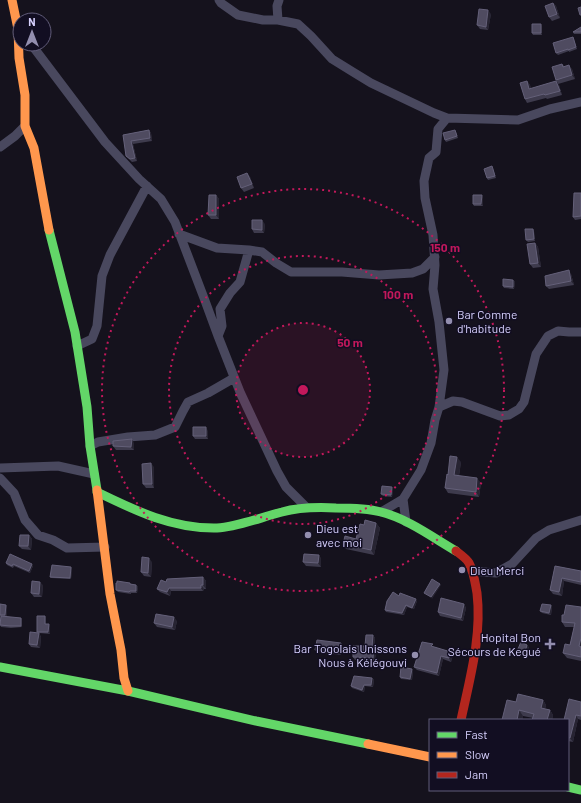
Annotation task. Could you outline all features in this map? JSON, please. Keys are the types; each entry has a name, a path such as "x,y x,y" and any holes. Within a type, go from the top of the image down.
{"street":[{"path":"12,0 15,12"},
{"path":"219,0 238,15 263,20 278,20 298,24 332,59 371,83 447,118 518,120 550,109 581,102"},
{"path":"278,20 277,6 279,0"},
{"path":"19,52 24,95 25,126 34,148 47,222 75,332 87,407 90,446 105,547 110,594 121,650 124,678 128,691"},
{"path":"37,52 105,142 161,199 175,222 240,392 286,487 306,507"},
{"path":"381,512 403,499 421,470 431,443 439,407 444,370 439,322 433,289 435,257 433,235 425,198 424,181 429,158 436,152 438,129 447,118"},
{"path":"0,147 16,136 25,126"},
{"path":"77,346 92,339 97,326 102,276 110,255 147,186"},
{"path":"179,234 217,248 262,252 291,272 342,272 379,275 412,273 424,270 435,257"},
{"path":"218,336 222,326 220,309 230,292 240,282 248,250"},
{"path":"439,407 453,401 462,402 500,416 509,415 519,409 524,402 536,354 548,336 558,331 581,332"},
{"path":"90,446 98,442 128,437 155,435 174,427 188,402 208,393 234,378"},
{"path":"0,468 58,466 94,474"},
{"path":"0,478 14,494 25,520 38,535 53,540 67,548 105,547"},
{"path":"97,492 129,508 160,520 196,527 229,527 284,511 306,507 358,508 381,512 406,522 457,552 469,562 475,579 478,604 476,648 461,719"},
{"path":"403,499 406,522"},
{"path":"472,570 496,573 512,564 536,538 549,530 581,520"},
{"path":"0,667 128,691 256,721 429,757"},
{"path":"569,787 581,790"}],"building":[{"path":"553,3 557,14 549,17 545,6"},
{"path":"581,7 581,15 580,15 578,8"},
{"path":"479,9 488,10 486,27 477,25"},
{"path":"532,24 541,24 541,33 532,33"},
{"path":"581,27 581,32 573,32"},
{"path":"573,37 576,47 556,53 553,43"},
{"path":"562,64 563,67 569,65 572,75 556,80 552,67"},
{"path":"527,81 529,89 556,81 560,91 525,99 520,83"},
{"path":"149,130 150,138 131,141 135,158 130,159 126,156 123,135"},
{"path":"455,130 457,136 445,140 443,133"},
{"path":"492,166 495,176 487,178 484,169"},
{"path":"247,173 252,184 241,188 237,177"},
{"path":"574,193 581,193 581,216 573,217"},
{"path":"209,195 216,195 216,215 208,215"},
{"path":"473,195 482,195 481,204 473,204"},
{"path":"252,220 262,220 262,230 252,229"},
{"path":"525,229 533,229 534,239 526,240"},
{"path":"535,243 538,263 530,264 527,244"},
{"path":"569,270 571,281 546,286 545,276"},
{"path":"503,279 513,280 513,287 503,286"},
{"path":"193,427 206,427 206,436 193,436"},
{"path":"132,439 131,447 113,446 113,441"},
{"path":"450,456 457,457 454,475 477,478 476,492 445,488"},
{"path":"151,463 152,484 143,484 142,464"},
{"path":"382,486 392,487 391,495 381,494"},
{"path":"365,520 376,523 371,550 343,544 345,536 356,539 360,524 364,525"},
{"path":"20,535 29,535 28,546 19,546"},
{"path":"10,554 32,564 29,571 13,564 12,566 6,563"},
{"path":"304,554 319,555 318,563 303,562"},
{"path":"142,557 149,558 148,573 141,572"},
{"path":"52,565 71,567 70,578 50,577"},
{"path":"555,566 581,571 581,582 562,578 559,592 550,590"},
{"path":"203,577 203,585 201,585 201,588 169,588 167,592 157,589 161,580 166,582 167,579"},
{"path":"432,579 440,584 431,597 424,593"},
{"path":"32,581 40,582 39,594 31,593"},
{"path":"117,581 136,585 136,591 129,592 116,590"},
{"path":"393,592 399,596 400,593 416,599 412,608 406,605 402,613 385,610 387,601"},
{"path":"441,598 464,604 461,618 438,612"},
{"path":"0,604 6,605 5,615 0,615"},
{"path":"542,604 551,605 549,613 540,611"},
{"path":"566,605 581,607 581,638 579,646 581,647 581,657 563,653 565,644 570,645 575,623 562,622 562,615 564,615"},
{"path":"156,614 174,617 172,627 154,623"},
{"path":"1,616 21,618 21,626 0,625"},
{"path":"37,616 45,616 45,624 49,624 48,632 37,632"},
{"path":"30,632 39,633 37,645 29,644"},
{"path":"366,635 373,635 373,658 353,657 353,646 365,646"},
{"path":"317,640 341,643 340,653 315,650"},
{"path":"422,642 433,644 431,646 451,652 449,658 441,656 437,673 414,667"},
{"path":"521,642 527,645 525,652 518,649"},
{"path":"401,667 412,669 410,679 400,677"},
{"path":"354,676 372,678 371,685 364,685 362,690 351,686"},
{"path":"518,694 543,700 541,708 550,710 547,719 532,719 534,714 519,710 517,719 502,719 507,700 516,702"},
{"path":"569,699 581,702 581,716 576,715 570,738 569,719 564,719"}],"traffic: fast":[{"path":"49,230 75,332 87,407 90,446 97,490"},
{"path":"97,492 155,518 201,528 233,526 289,510 302,508 353,508 370,510 401,519 456,551"},
{"path":"0,667 128,691 256,721 368,744"},
{"path":"569,787 581,790"}],"traffic: slow":[{"path":"12,0 18,29 19,58 25,95 25,126 34,148 49,230"},
{"path":"97,490 110,594 121,650 124,678 128,691"},
{"path":"368,744 429,757"}],"traffic: jam":[{"path":"456,551 467,560 472,570 477,593 478,609 477,641 461,719"}],"place":[{"name":"Bar Comme d'habitude","path":"449,321"},
{"name":"Dieu est avec moi","path":"308,535"},
{"name":"Dieu Merci","path":"462,570"},
{"name":"Hopital Bon Sécours de Kegué","path":"550,644"},
{"name":"Bar Togolais Unissons Nous à Kélégouvi","path":"415,655"}]}
